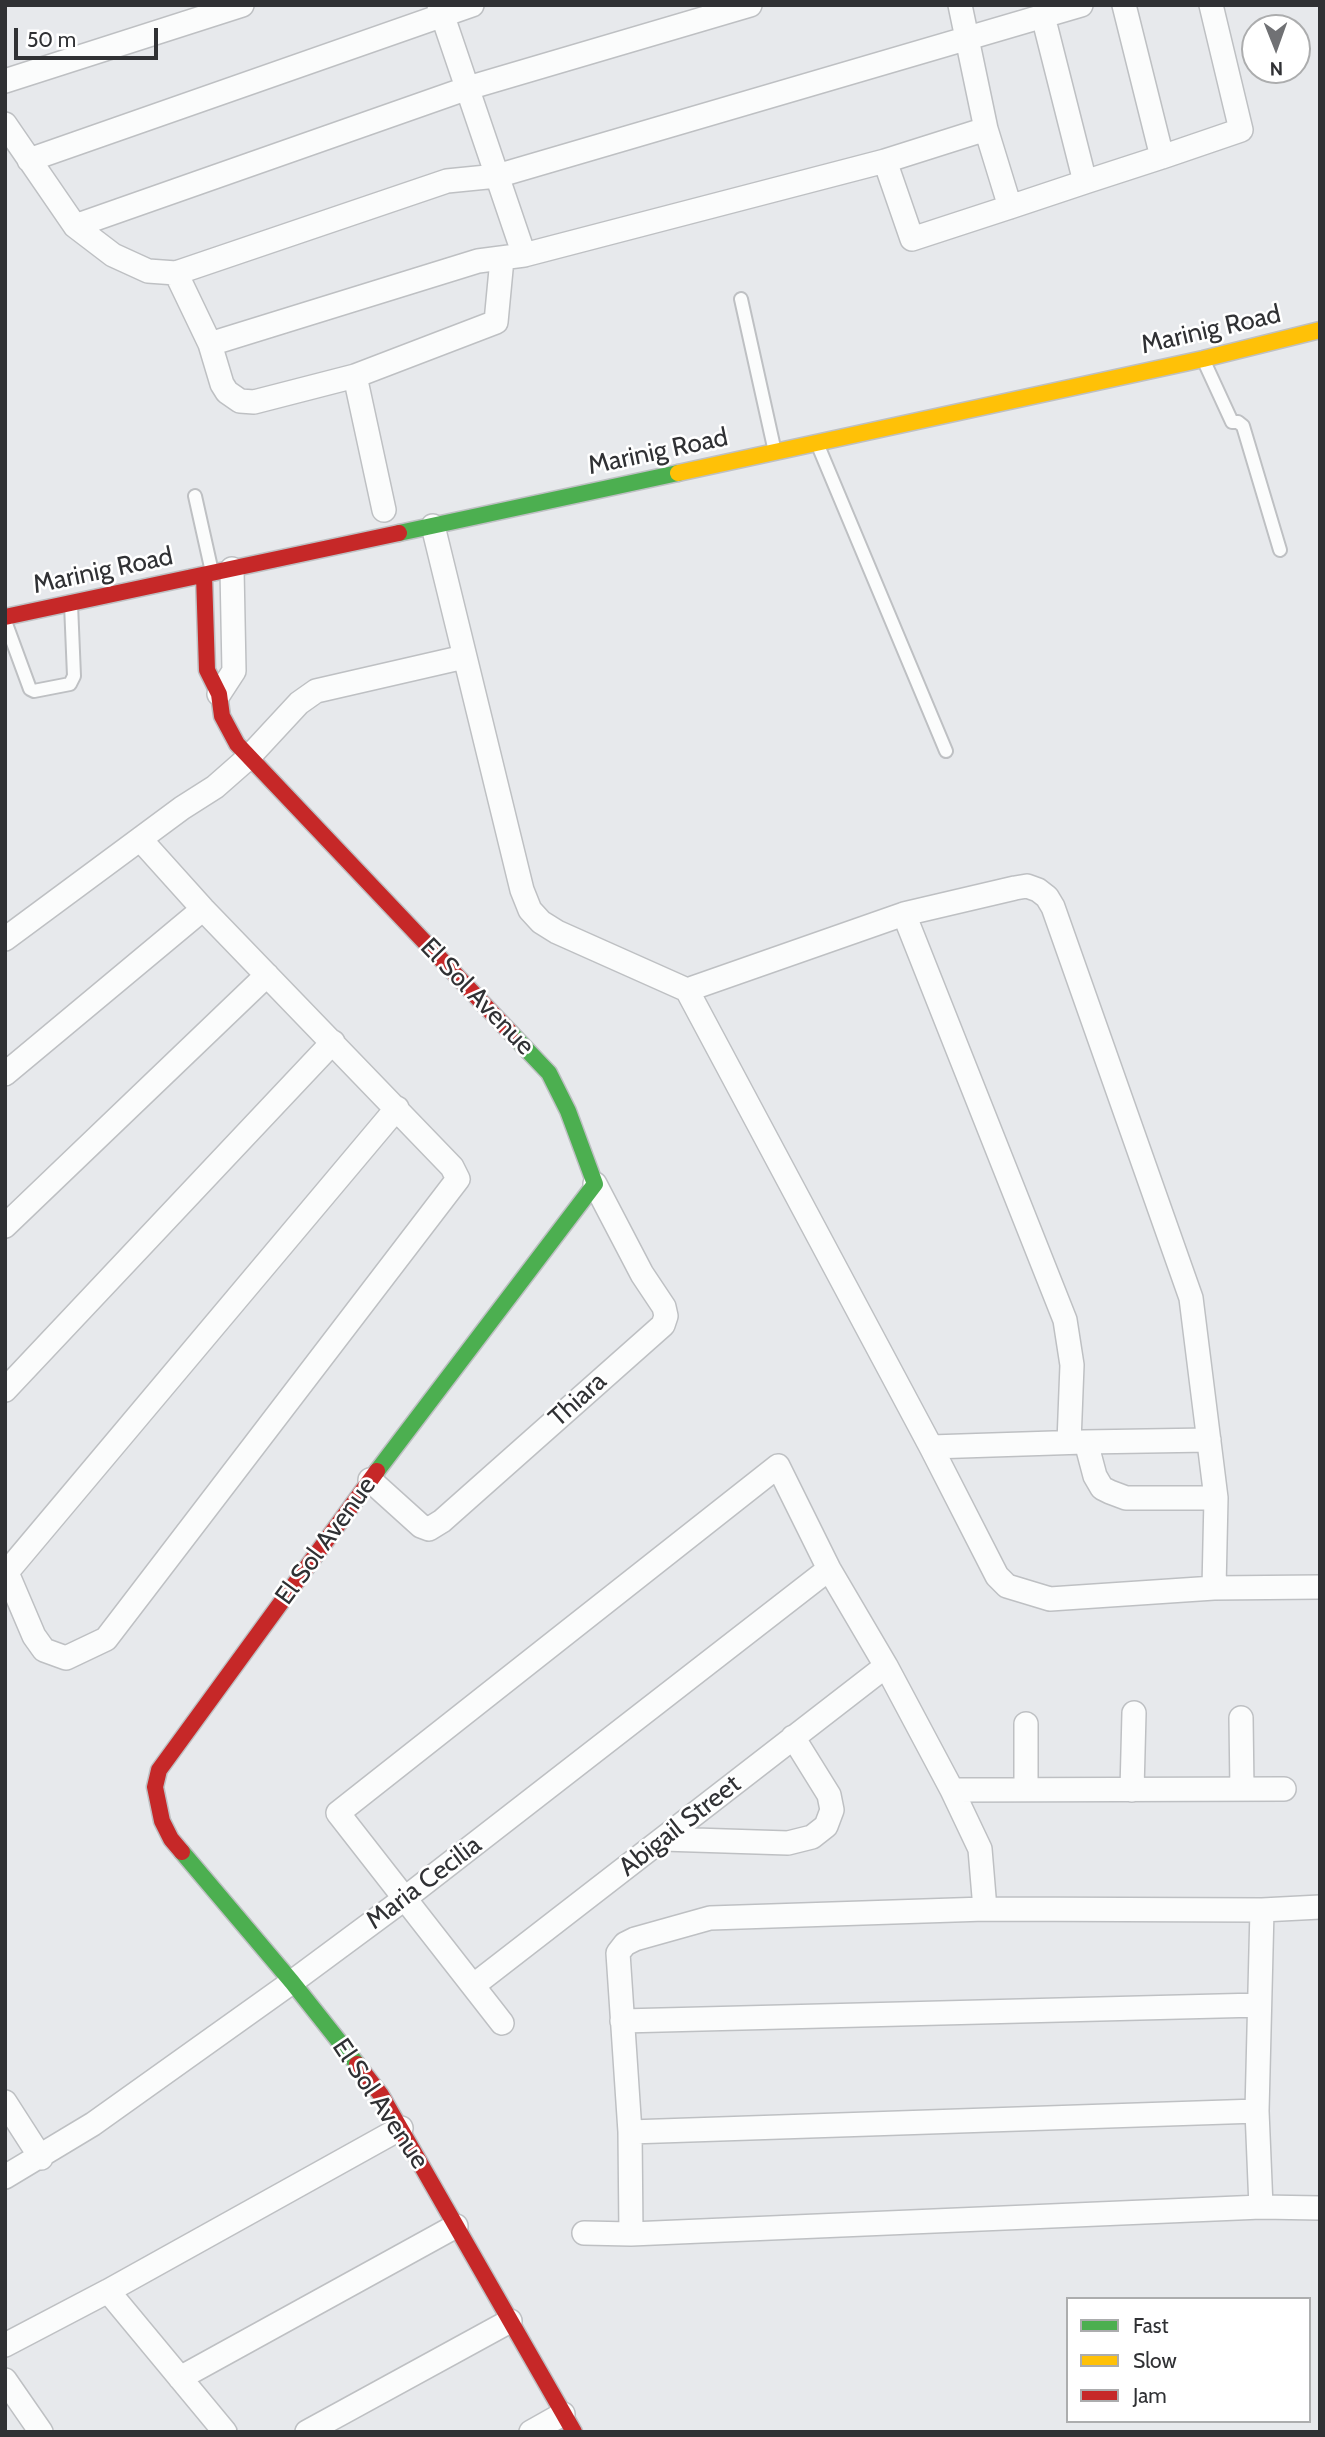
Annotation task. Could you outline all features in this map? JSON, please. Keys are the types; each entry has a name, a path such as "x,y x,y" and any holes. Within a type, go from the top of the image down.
{"street":[{"path":"5,81 242,5"},
{"path":"29,160 441,10 472,5"},
{"path":"75,226 468,88 750,5"},
{"path":"960,5 986,129 1010,207"},
{"path":"5,124 75,226 113,255 148,271 176,273 447,181 497,176 1081,5"},
{"path":"1124,5 1162,157"},
{"path":"885,161 912,239 1241,130 1211,5"},
{"path":"176,273 210,344 222,384 227,392 240,401 254,402 355,376 496,322 513,257 497,176 441,10"},
{"path":"1043,16 1085,182"},
{"path":"210,344 478,261 513,257 885,161 986,129"},
{"name":"Marinig Road","path":"5,619 1316,335"},
{"path":"355,376 383,510"},
{"path":"433,526 522,890 530,910 541,922 557,932 687,990 997,1576 1007,1586 1050,1599 1214,1588 1320,1587"},
{"path":"216,572 233,635 234,671 219,694"},
{"name":"El Sol Avenue","path":"216,572 206,635 208,670 219,694 222,716 227,727 248,758 549,1073 568,1111 594,1184 370,1480 172,1749 159,1770 155,1787 162,1821 171,1839 360,2066 401,2127 569,2423"},
{"path":"5,939 215,787 248,758 299,704 316,691 464,657"},
{"path":"140,839 203,909 397,1108 452,1167 458,1179 106,1639 66,1658 44,1650 34,1636 6,1570 397,1108"},
{"path":"687,990 904,914 1027,886 1038,890 1047,898 1053,907 1191,1298 1216,1498 1214,1588"},
{"path":"5,1074 203,909"},
{"path":"904,914 1065,1320 1072,1364 1077,1442 1095,1476 1102,1488 1118,1496 1216,1498"},
{"path":"5,1226 267,975"},
{"path":"5,1390 333,1042"},
{"name":"Thiara","path":"370,1480 421,1526 429,1529 442,1521 663,1325 666,1316 664,1307 642,1274 594,1184"},
{"path":"931,1447 1209,1440"},
{"path":"502,2022 338,1812 778,1466 830,1569 886,1666 952,1790 980,1849 985,1909"},
{"name":"Maria Cecilia","path":"5,2178 93,2124 292,1982 404,1899 830,1569"},
{"name":"Abigail Street","path":"474,1985 886,1666"},
{"path":"1132,1790 1134,1713"},
{"path":"1241,1718 1242,1789"},
{"path":"1026,1724 1026,1790"},
{"path":"663,1839 788,1843 812,1837 826,1826 832,1810 830,1795 793,1737"},
{"path":"952,1790 1284,1789"},
{"path":"631,2234 630,2132 618,1953 625,1944 635,1939 710,1917 985,1909 1262,1910 1320,1907"},
{"path":"1261,2207 1258,2111 1262,1910"},
{"path":"622,2021 1259,2005"},
{"path":"5,2102 41,2158"},
{"path":"630,2132 1258,2111"},
{"path":"5,2345 108,2291 401,2127"},
{"path":"584,2233 631,2234 1261,2207 1320,2207"},
{"path":"180,2378 456,2226"},
{"path":"108,2291 221,2431"},
{"path":"307,2432 510,2321"},
{"path":"5,2380 41,2432"},
{"path":"531,2432 569,2423"}],"lane":[{"path":"741,299 775,452"},
{"path":"1203,359 1232,422 1243,426 1280,550"},
{"path":"817,443 946,751"},
{"path":"195,496 216,572"},
{"path":"5,619 30,690 70,684 74,676 71,603"},
{"path":"206,635 233,635"}],"traffic: fast":[{"path":"399,533 678,473"},
{"path":"377,1471 595,1184 568,1111 549,1073 510,1032"},
{"path":"182,1852 357,2064"}],"traffic: slow":[{"path":"678,473 1203,359 1320,330"}],"traffic: jam":[{"path":"5,617 399,533"},
{"path":"204,575 207,670 219,694 222,716 237,744 510,1032"},
{"path":"182,1852 171,1839 162,1821 155,1787 159,1770 377,1471"},
{"path":"357,2064 381,2095 574,2432"}]}
